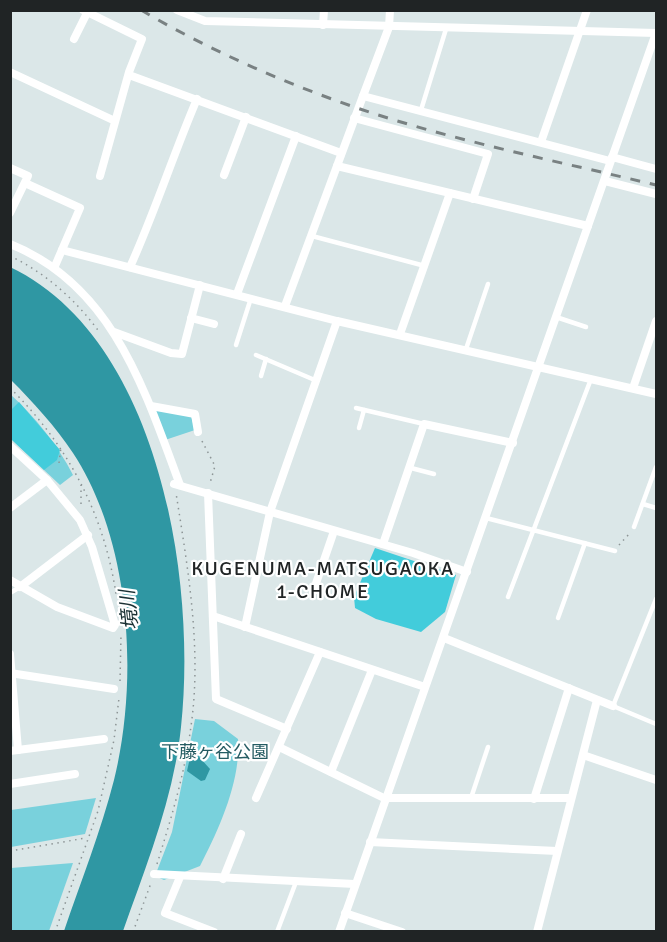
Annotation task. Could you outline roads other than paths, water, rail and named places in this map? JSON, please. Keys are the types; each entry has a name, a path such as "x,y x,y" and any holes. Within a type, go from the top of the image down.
{"street":[{"path":"177,10 205,21 657,33 339,932"},
{"path":"323,25 324,10"},
{"path":"285,306 389,27 390,10"},
{"path":"541,142 587,10"},
{"path":"74,39 85,11 142,39 129,75 100,176"},
{"path":"10,72 115,121"},
{"path":"129,75 341,153"},
{"path":"363,96 592,157 657,169"},
{"path":"130,267 157,205 171,160 197,99"},
{"path":"224,175 246,117"},
{"path":"354,118 488,154 473,199"},
{"path":"237,294 296,136"},
{"path":"337,166 588,226"},
{"path":"10,168 28,176 10,213"},
{"path":"605,181 657,194"},
{"path":"24,183 80,208 55,266"},
{"path":"400,334 450,193"},
{"path":"10,244 55,266 112,331 141,380 177,485 382,544 467,572"},
{"path":"62,250 337,321 657,394"},
{"path":"112,331 171,353 182,354 200,285"},
{"path":"191,318 214,324"},
{"path":"245,627 270,512 337,321"},
{"path":"633,388 657,321"},
{"path":"151,406 195,414 198,432"},
{"path":"382,544 411,468 424,424 513,443"},
{"path":"10,446 47,480 80,520 88,535 114,612 113,628 57,607 10,580"},
{"path":"10,508 47,480"},
{"path":"208,493 216,699 287,729"},
{"path":"313,592 334,531"},
{"path":"20,587 88,535"},
{"path":"213,616 425,687"},
{"path":"444,638 613,706"},
{"path":"256,798 320,652"},
{"path":"10,654 14,750 104,739"},
{"path":"331,772 372,669"},
{"path":"11,673 118,688"},
{"path":"534,799 569,688"},
{"path":"537,932 597,700"},
{"path":"279,747 386,799 571,798"},
{"path":"583,755 657,780"},
{"path":"10,784 75,774"},
{"path":"223,879 241,834"},
{"path":"370,842 557,851"},
{"path":"154,874 355,884"},
{"path":"180,877 165,913 214,932"},
{"path":"345,913 402,932"}],"lane":[{"path":"421,110 446,29"},
{"path":"311,236 425,266"},
{"path":"466,349 488,284"},
{"path":"236,345 251,298"},
{"path":"556,317 585,327"},
{"path":"256,355 316,381"},
{"path":"261,376 266,359"},
{"path":"508,597 591,379"},
{"path":"356,408 424,424"},
{"path":"358,428 364,410"},
{"path":"634,527 657,467"},
{"path":"411,468 434,474"},
{"path":"643,504 657,508"},
{"path":"486,518 615,551"},
{"path":"558,618 585,543"},
{"path":"10,593 20,587"},
{"path":"657,599 613,706 657,724"},
{"path":"649,620 657,623"},
{"path":"471,798 488,747"},
{"path":"277,932 296,882"}],"water":[{"name":"境川","path":"10,267 61,301 102,348 134,405 157,468 173,535 182,603 184,668 181,727 166,805 123,931 64,931 103,818 122,741 126,699 125,612 118,569 107,527 92,488 59,433 11,380"},
{"path":"192,749 210,769 205,780 201,781 187,771"}],"railway":[{"path":"141,10 193,39 246,64 357,108 468,141 656,185"}],"district":[{"name":"KUGENUMA-MATSUGAOKA 1-CHOME","path":"323,580"}],"park label":[{"name":"下藤ヶ谷公園","path":"215,752"}]}
